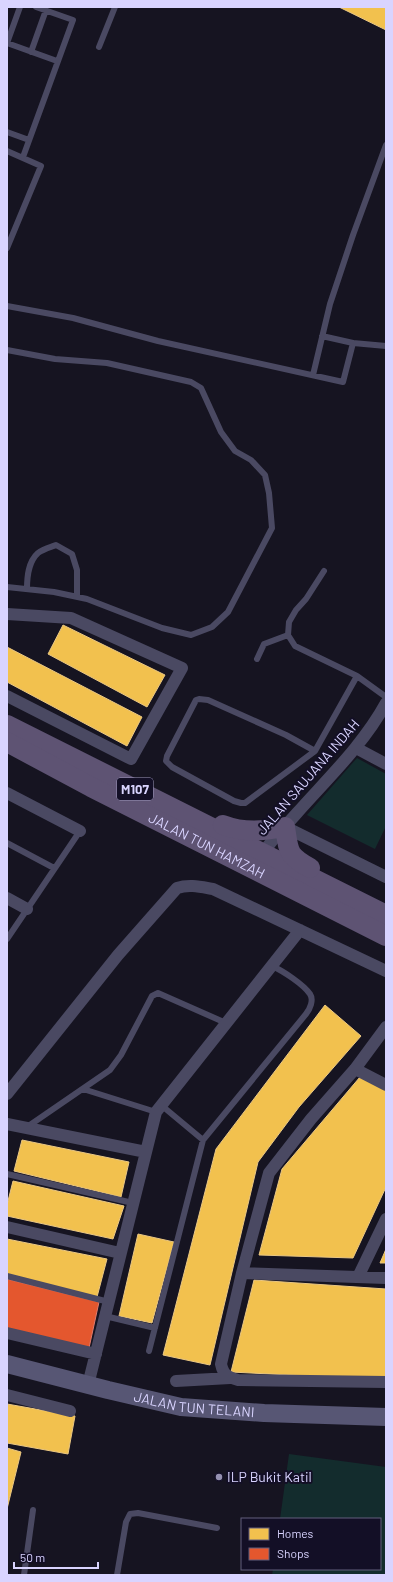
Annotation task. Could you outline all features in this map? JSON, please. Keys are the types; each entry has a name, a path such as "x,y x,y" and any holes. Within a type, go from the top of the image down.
{"main road":[{"name":"JALAN TUN HAMZAH","path":"9,730 142,792 258,862 336,912 386,936"},
{"name":"JALAN TUN HAMZAH","path":"9,730 91,787 258,862 386,915"},
{"path":"142,792 230,828 248,831 263,831 285,827 291,855 296,860 386,915"},
{"path":"336,912 386,940"}],"street":[{"path":"7,614 71,618 182,668 131,759 7,696"},
{"name":"JALAN SAUJANA INDAH","path":"258,862 273,840 356,748 377,719 386,703"},
{"path":"356,748 386,764"},
{"path":"7,793 80,831"},
{"path":"285,827 386,877"},
{"path":"7,1094 118,955 177,888 184,886 213,889 386,971"},
{"path":"7,898 27,909"},
{"path":"88,1385 120,1253 158,1109 300,930"},
{"path":"230,1378 223,1372 221,1364 242,1273 269,1173 311,1119 355,1069 386,1027"},
{"path":"355,1069 386,1085"},
{"path":"7,1124 146,1152"},
{"path":"358,1277 386,1219"},
{"path":"7,1227 120,1253"},
{"path":"242,1273 386,1278"},
{"path":"7,1333 96,1354"},
{"name":"JALAN TUN TELANI","path":"7,1364 159,1402 202,1409 264,1413 386,1417"},
{"path":"176,1381 230,1378 238,1380 386,1382"},
{"path":"7,1395 70,1411"}],"lane":[{"path":"20,7 7,43 57,61"},
{"path":"23,157 73,20 36,7"},
{"path":"99,47 115,7"},
{"path":"31,52 46,10"},
{"path":"7,132 29,140"},
{"path":"313,375 330,304 386,144"},
{"path":"7,151 41,166 7,248"},
{"path":"7,306 73,318 158,341 343,382 353,343"},
{"path":"322,336 353,343 386,346"},
{"path":"7,587 77,596 162,628 191,635 212,627 228,612 272,528 269,493 265,475 251,460 235,450 221,432 201,388 192,382 107,363 55,359 8,351"},
{"path":"27,589 28,571 38,553 56,545 72,554 78,570 77,596"},
{"path":"324,571 289,622 288,635 295,646 357,676 386,696"},
{"path":"257,659 264,644 288,635"},
{"path":"315,751 286,735 208,700 199,699 196,700 167,756 166,761 172,767 241,804 250,801 315,751 357,676"},
{"path":"7,939 80,831"},
{"path":"7,844 54,868"},
{"path":"149,1351 203,1140 310,1008 312,1001 310,994 288,975 272,966"},
{"path":"26,1128 110,1070 116,1063 152,996 155,994 158,993 226,1023"},
{"path":"83,1089 158,1109 203,1140"},
{"path":"7,1174 133,1203"},
{"path":"7,1276 109,1302"},
{"path":"105,1316 154,1328"},
{"path":"24,1575 33,1510"},
{"path":"117,1575 126,1522 130,1514 138,1513 217,1528"}],"green space":[{"path":"357,758 386,774 386,826 375,849 307,815"},
{"path":"289,1454 386,1467 386,1575 272,1575 273,1570 381,1570 381,1518 280,1518"}],"building: Homes":[{"path":"339,7 386,7 386,30"},
{"path":"63,625 165,675 147,707 48,654"},
{"path":"7,647 142,717 127,746 7,682"},
{"path":"325,1005 361,1036 299,1107 258,1162 210,1365 163,1355 216,1149"},
{"path":"360,1077 386,1090 386,1187 353,1258 259,1255 282,1169"},
{"path":"22,1140 129,1162 121,1197 14,1171"},
{"path":"13,1181 124,1206 113,1239 7,1216 7,1205"},
{"path":"138,1234 174,1242 152,1323 119,1316"},
{"path":"7,1239 107,1259 97,1297 7,1274"},
{"path":"386,1249 386,1263 380,1263"},
{"path":"254,1280 386,1289 386,1380 231,1372"},
{"path":"7,1404 75,1416 68,1454 7,1443"},
{"path":"7,1448 21,1452 7,1509"}],"building: Shops":[{"path":"7,1279 99,1302 89,1348 7,1330"}],"place":[{"name":"ILP Bukit Katil","path":"219,1477"}]}
